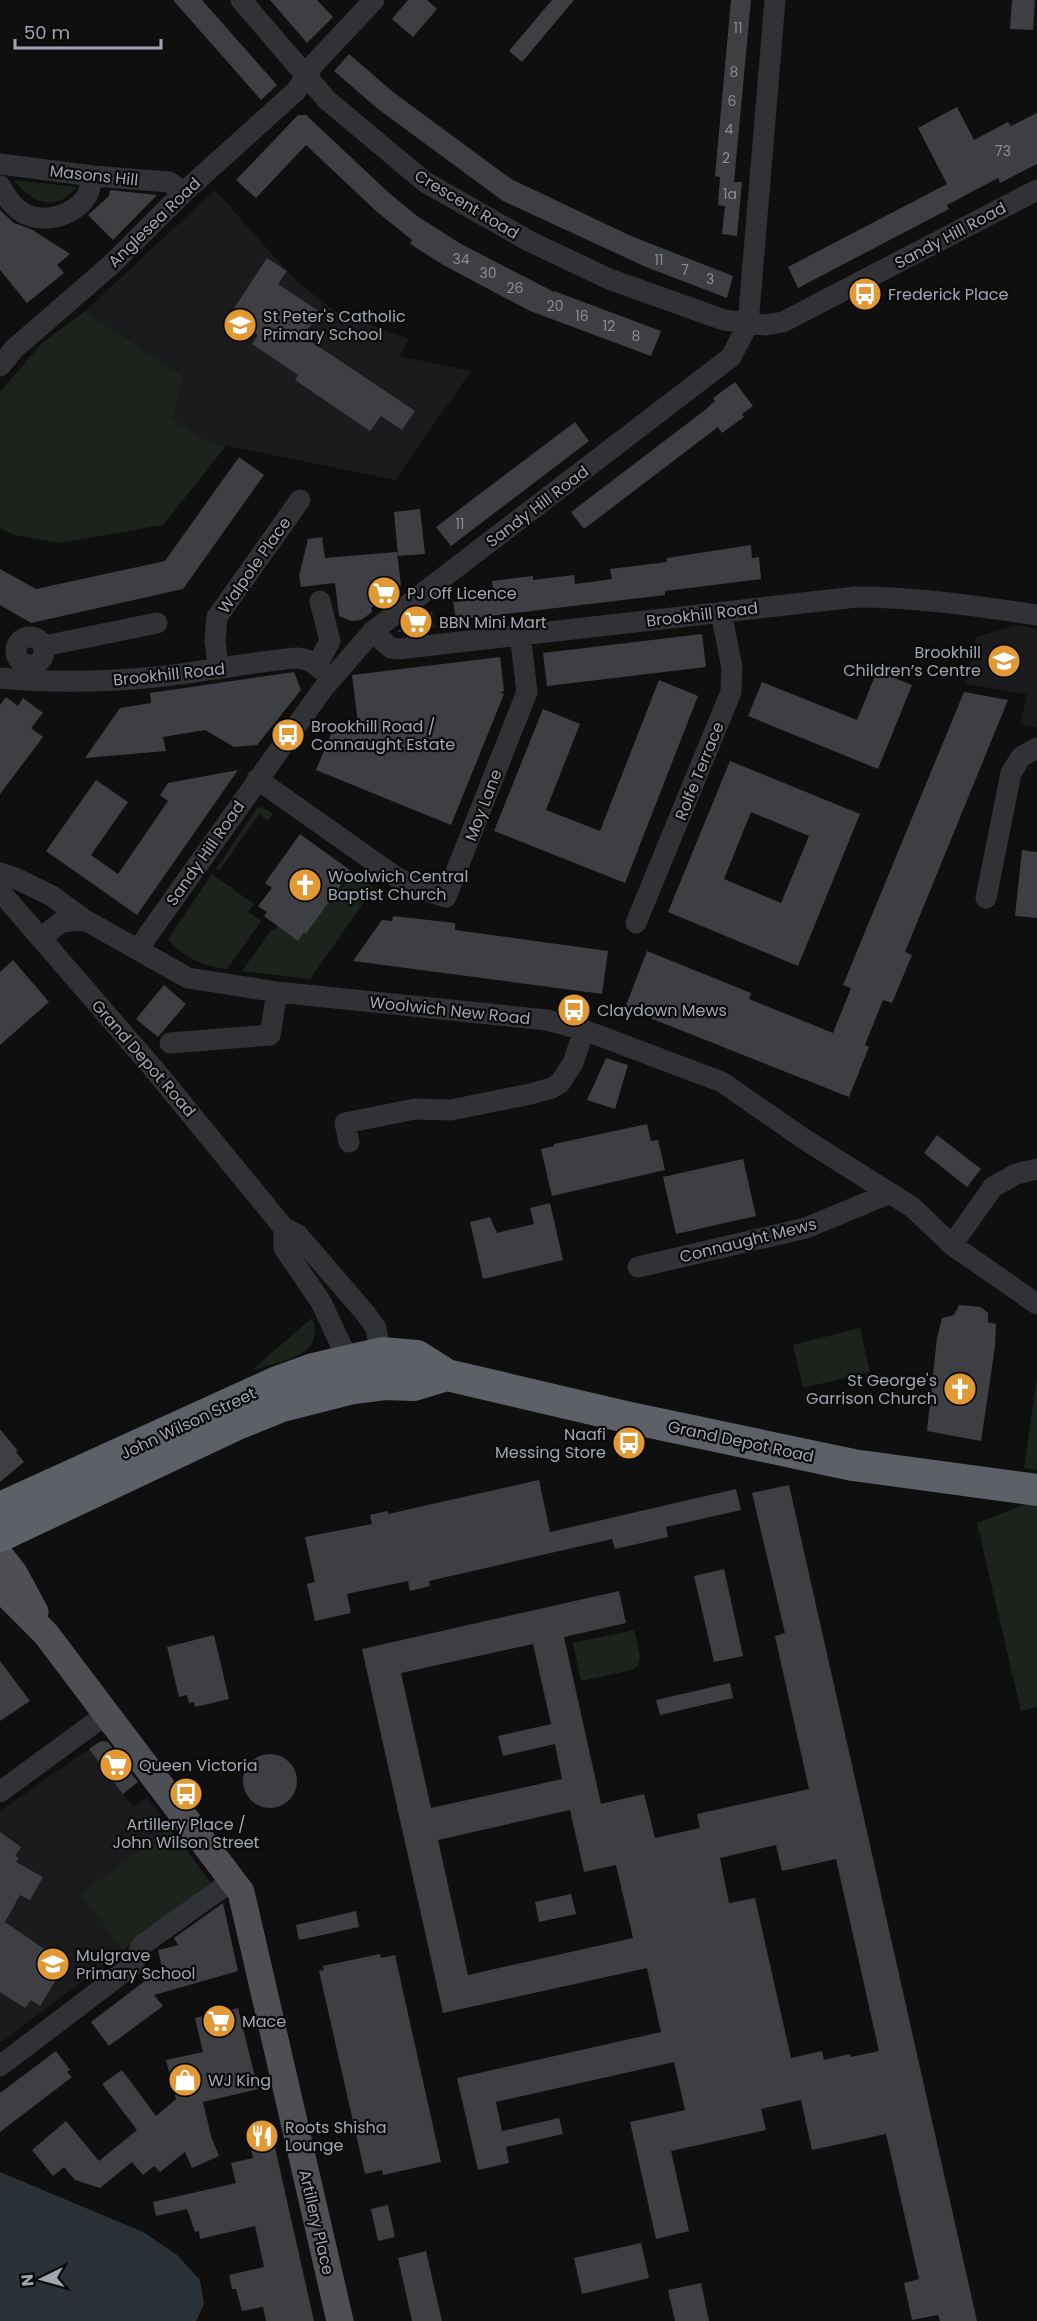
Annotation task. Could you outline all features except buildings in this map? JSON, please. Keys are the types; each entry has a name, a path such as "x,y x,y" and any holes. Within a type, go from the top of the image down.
{"highway":[{"name":"John Wilson Street","path":"0,1536 235,1425 351,1374 382,1353"},
{"name":"Grand Depot Road","path":"382,1353 417,1356 447,1376 853,1465 1037,1490"},
{"name":"John Wilson Street","path":"0,1508 277,1382 351,1374"},
{"name":"Grand Depot Road","path":"351,1374 385,1384 414,1385 447,1376"}],"main road":[{"path":"0,1555 14,1573 46,1634"},
{"path":"0,1588 46,1634"},
{"name":"Artillery Place","path":"46,1634 108,1713 241,1892 340,2321"}],"street":[{"name":"Crescent Road","path":"241,0 327,100 425,182 529,241 619,283 691,310 724,320 748,324"},
{"name":"Anglesea Road","path":"0,366 22,342 113,263 184,192 296,91 314,64 374,0"},
{"path":"748,324 776,0"},
{"name":"Masons Hill","path":"0,164 93,176 169,182 184,192"},
{"path":"0,186 11,203 25,214 42,218 61,216 76,207 88,194 93,176"},
{"name":"Sandy Hill Road","path":"138,949 257,779 323,672 731,357 748,324 766,325 783,322 1037,190"},
{"name":"Walpole Place","path":"218,669 214,639 217,617 300,500"},
{"name":"Brookhill Road","path":"372,632 391,648 398,649 836,598 884,597 971,605 1037,615"},
{"path":"320,601 330,641 323,672"},
{"name":"Rolfe Terrace","path":"636,923 730,692 732,668 721,612"},
{"path":"28,673 17,656 17,646 20,641 28,637 40,640 44,646 157,623"},
{"name":"Moy Lane","path":"257,779 400,879 417,888 446,897 527,692 520,634"},
{"name":"Brookhill Road","path":"0,678 28,673 106,681 297,658 306,658 323,672"},
{"path":"986,898 1011,773 1021,757 1037,748"},
{"name":"Woolwich New Road","path":"0,873 52,896 85,920 188,978 277,992 547,1020 584,1030 722,1082 912,1207 952,1245 1037,1304"},
{"name":"Grand Depot Road","path":"0,891 153,1068 284,1228 298,1235 366,1314 376,1328 382,1353 385,1384"},
{"path":"41,938 61,922 85,920"},
{"path":"170,1043 270,1035 277,992"},
{"path":"348,1142 345,1123 414,1109 451,1110 552,1088 560,1083 573,1063 584,1030"},
{"path":"952,1245 993,1187 1016,1174 1037,1169"},
{"name":"Connaught Mews","path":"638,1267 806,1228 890,1193"},
{"name":"Grand Depot Road","path":"284,1228 284,1248 321,1302 351,1374"},
{"path":"0,1792 108,1713"},
{"path":"0,2066 133,1965 142,1945 233,1880"}],"shaded area":[{"path":"14,180 77,187 69,195 52,203 36,200"},
{"name":"St Peter's Catholic Primary School","path":"215,190 296,281 336,312 409,339 399,356 471,371 395,480 208,442 172,419 183,376 85,311"},
{"path":"85,311 183,376 172,419 208,442 226,446 163,525 59,543 14,535 0,528 0,392 42,343"},
{"name":"Brookhill Children’s Centre","path":"1017,625 1037,629 1037,727 1020,724 1027,694 966,684 976,637"},
{"path":"263,807 273,814 268,821 259,814 219,871 216,869 257,808"},
{"path":"353,873 374,888 310,979 242,971 272,929 274,931 278,926 298,940 304,932 307,933 339,888 341,889"},
{"path":"212,874 254,904 248,912 261,921 227,969 211,966 187,956 168,939"},
{"path":"312,1318 315,1331 313,1341 307,1349 286,1360 251,1371"},
{"path":"860,1328 870,1372 803,1388 793,1345"},
{"path":"1037,1378 1037,1470 1024,1468"},
{"path":"1031,1502 1037,1503 1037,1707 1021,1711 977,1523"},
{"path":"634,1630 640,1656 638,1666 632,1670 581,1681 573,1643"},
{"name":"Mulgrave Primary School","path":"89,1749 133,1807 147,1797 212,1884 0,2043 0,1811"},
{"path":"170,1828 211,1884 123,1950 81,1894"},
{"path":"0,2172 143,2232 177,2255 200,2280 204,2304 196,2321 0,2321"}],"place":[{"name":"Frederick Place","path":"865,294"},
{"name":"St Peter's Catholic Primary School","path":"240,325"},
{"name":"PJ Off Licence","path":"384,593"},
{"name":"BBN Mini Mart","path":"416,622"},
{"name":"Brookhill Children’s Centre","path":"1004,661"},
{"name":"Brookhill Road / Connaught Estate","path":"288,735"},
{"name":"Woolwich Central Baptist Church","path":"305,885"},
{"name":"Claydown Mews","path":"574,1010"},
{"name":"St George's Garrison Church","path":"960,1389"},
{"name":"Naafi Messing Store","path":"629,1443"},
{"name":"Queen Victoria","path":"116,1765"},
{"name":"Artillery Place / John Wilson Street","path":"186,1794"},
{"name":"Mulgrave Primary School","path":"53,1964"},
{"name":"Mace","path":"219,2021"},
{"name":"WJ King","path":"185,2080"},
{"name":"Roots Shisha Lounge","path":"262,2136"}]}
